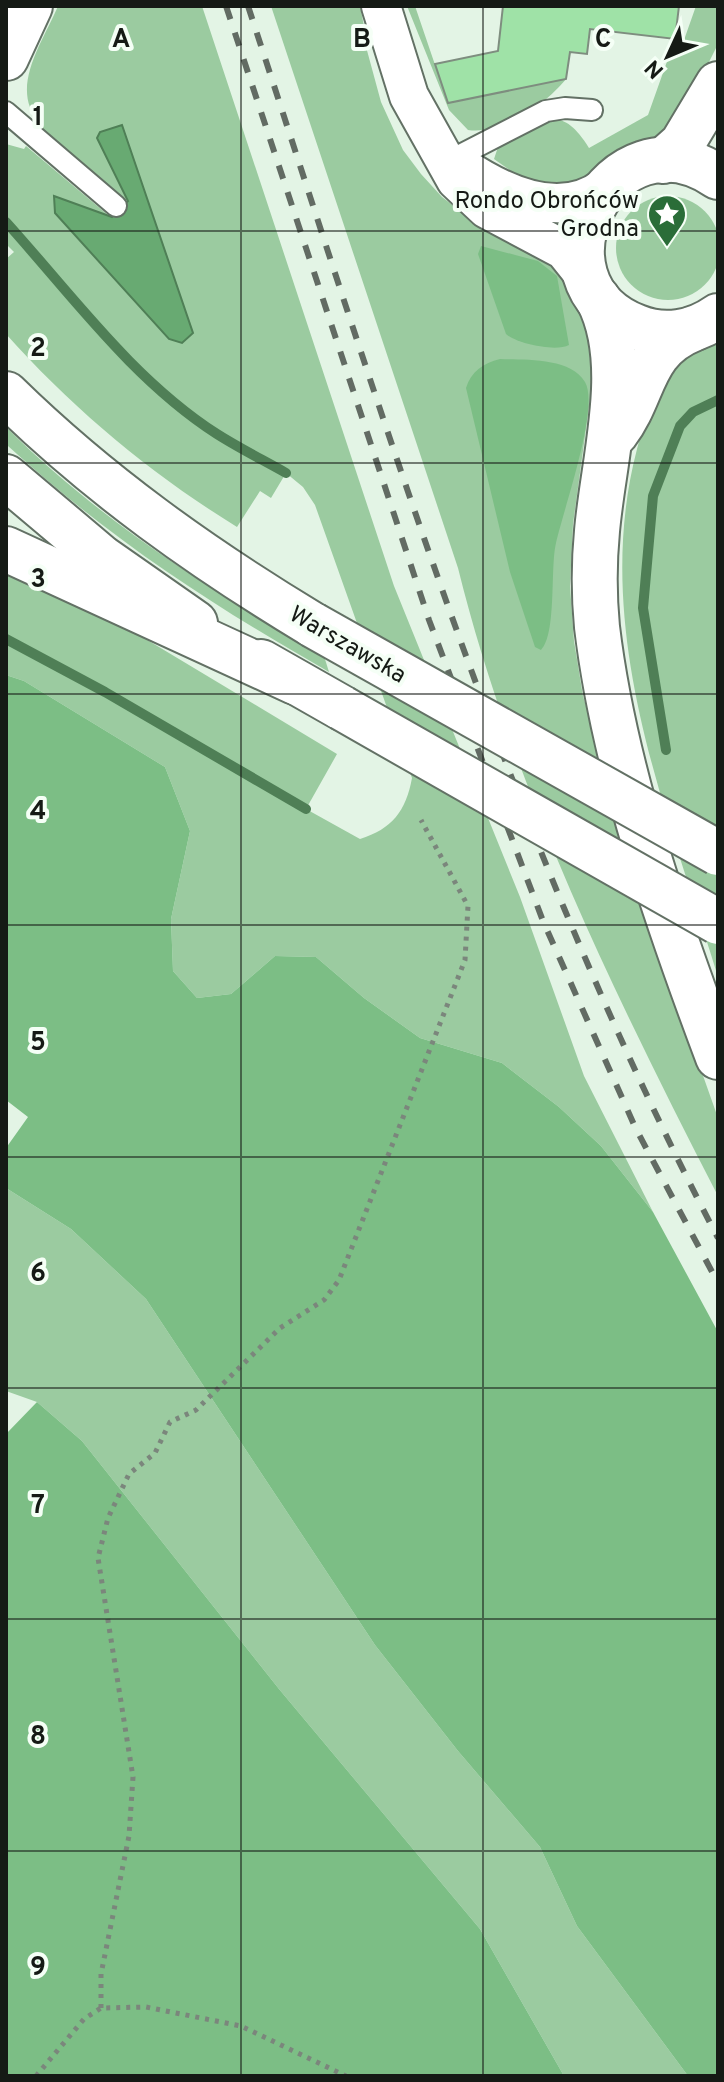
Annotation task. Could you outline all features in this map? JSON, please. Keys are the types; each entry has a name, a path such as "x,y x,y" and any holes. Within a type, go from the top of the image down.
{"main road":[{"path":"6,58 30,6"},
{"path":"663,161 682,144 718,84"},
{"path":"718,177 688,163 663,161 629,169 605,187 592,204 584,228 582,259 613,338 609,442 597,532 596,580 597,625 609,701 648,849 718,1057"},
{"path":"593,289 614,314 641,329 659,333 710,321"},
{"path":"609,442 627,419 660,348 710,321"},
{"name":"Warszawska","path":"6,394 86,468 166,530 313,625 718,853"},
{"path":"6,477 102,558 197,624 718,922"},
{"path":"6,549 295,682"}],"street":[{"path":"381,6 409,96 477,202 564,250 582,268 593,289"},
{"path":"446,158 494,185 550,203 583,201 605,187"}],"lane":[{"path":"446,158 546,111 565,108 592,110"},
{"path":"6,112 116,206"}],"path":[{"path":"101,2008 101,1974 129,1836 133,1777 98,1558 108,1518 129,1474 155,1453 170,1422 196,1410 280,1328 324,1300 339,1280 465,960 468,906 421,820"},
{"path":"36,2076 84,2019 101,2008 146,2007 241,2026 346,2076"}],"shaded area":[{"path":"58,6 202,6 394,586 520,897 584,1076 653,1212 601,1146 559,1107 502,1063 420,1038 364,998 316,957 275,956 231,994 197,998 173,971 171,919 190,831 165,767 24,681 6,675 6,566 145,635 144,638 337,754 306,809 360,839 381,830 396,817 409,790 412,778 315,505 303,487 286,473 271,498 260,491 237,527 174,485 114,439 58,388 6,334 6,259 14,252 6,244 6,144 24,149 26,146 108,215 123,198 38,126 40,123 31,110 27,95 31,65"},
{"path":"271,6 360,6 365,31 362,32 381,102 403,150 442,197 484,229 557,266 591,326 594,370 573,524 570,586 574,641 583,696 666,971 718,1118 718,1196 605,968 537,810 480,649 458,568"},
{"path":"407,6 415,6 448,103 566,79 547,98 509,123 495,128 468,130 449,110"},
{"path":"696,6 718,6 718,44 677,126 668,135 597,175 555,187 522,178 494,159 498,147 547,120 567,124 589,148 648,115 675,39 684,40"},
{"path":"122,125 193,333 182,343 169,339 55,213 54,196 112,217 128,201 97,138 100,132"},
{"name":"Rondo Obrońców Grodna","path":"668,196 688,200 705,211 716,228 720,248 716,268 705,285 688,296 668,300 648,296 631,285 620,268 616,248 620,228 631,211 648,200"},
{"path":"481,246 538,261 557,276 569,345 555,348 537,346 506,334 478,254"},
{"path":"718,339 718,977 657,783 640,717 628,650 623,584 625,516 637,449 653,397 670,364"},
{"path":"500,359 534,360 569,368 585,382 588,395 588,413 579,460 556,543 549,630 541,650 535,647 510,572 466,388 478,369"},
{"path":"6,427 79,493 157,552 324,656 329,672 202,595 84,511 8,446"},
{"path":"6,675 24,681 165,767 190,831 171,919 173,971 197,998 231,994 275,956 316,957 364,998 420,1038 502,1063 559,1107 601,1146 653,1212 718,1332 718,2076 688,2076 577,1926 540,1847 458,1751 375,1645 146,1299 71,1229 6,1188 6,1148 28,1117 6,1100"},
{"path":"6,1188 71,1229 146,1299 375,1645 458,1751 540,1847 577,1926 688,2076 564,2076 480,1929 279,1689 82,1441 37,1402 6,1391"},
{"path":"37,1402 82,1441 279,1689 480,1929 564,2076 6,2076 6,1434"}],"building":[{"path":"503,6 679,6 675,39 590,29 587,54 570,52 566,79 448,103 435,64 498,51"}],"waterway":[{"path":"6,222 105,335 158,388 217,434 286,473"},
{"path":"666,750 643,608 653,496 680,426 693,412 718,400"},
{"path":"6,639 105,692 306,809"}],"railway":[{"path":"226,6 429,620 543,921 636,1129 718,1283"},
{"path":"248,6 403,477 515,787 577,940 645,1090 718,1238"}],"place":[{"name":"Rondo Obrońców Grodna","path":"667,248"}]}
